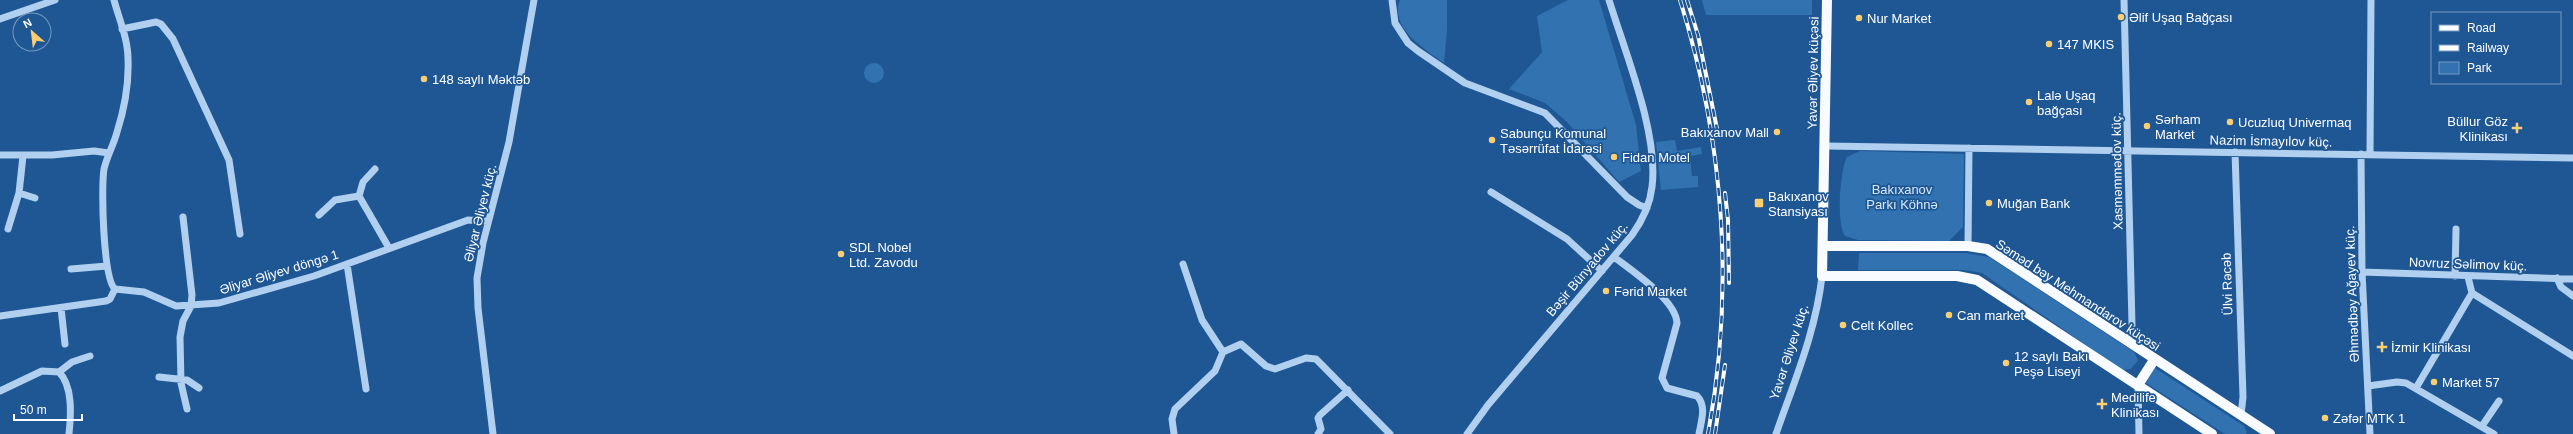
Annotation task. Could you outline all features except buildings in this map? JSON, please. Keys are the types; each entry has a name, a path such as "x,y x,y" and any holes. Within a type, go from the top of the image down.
{"main road":[{"name":"Yavər Əliyev küçəsi","path":"1825,146 1827,0"},
{"path":"1825,146 1824,246 1822,276 1957,276 1977,280 2212,434"},
{"name":"Səməd bəy Mehmandarov küçəsi","path":"1824,246 1968,246 1995,253 2154,360 2241,415 2255,430 2270,434"},
{"path":"2138,385 2154,360"}],"street":[{"path":"0,19 55,0"},
{"path":"0,316 106,301 110,299 115,289 110,283 107,266 103,181 109,153 120,120 128,72 127,45 114,0"},
{"name":"Əliyar Əliyev küç.","path":"493,434 477,289 479,260 509,142 534,0"},
{"path":"1392,0 1396,23 1408,43 1418,52 1465,83 1545,113 1627,196 1639,206 1647,208"},
{"name":"Bəşir Bünyadov küç.","path":"1467,434 1488,405 1637,229 1647,208 1653,182 1649,138 1609,0"},
{"name":"Xasməmmədov küç.","path":"2124,0 2129,150 2132,325 2127,342"},
{"path":"2370,154 2371,0"},
{"path":"122,29 156,22 161,24 173,39 229,160 240,234"},
{"name":"Nazim İsmayılov küç.","path":"1825,146 1845,144 1970,148 2573,158"},
{"path":"1968,246 1970,148"},
{"path":"0,155 23,156 94,151 109,153"},
{"name":"Ülvi Rəcəb","path":"2235,152 2243,397 2241,415"},
{"name":"Əhmədbəy Ağayev küç.","path":"2360,154 2362,272 2370,434"},
{"path":"8,229 19,193 23,156"},
{"path":"375,169 363,182 359,196 390,248"},
{"path":"1491,192 1567,239 1602,272"},
{"path":"19,193 35,198"},
{"path":"319,215 334,200 359,196"},
{"path":"183,217 192,295 191,306 181,328 181,379 187,409"},
{"name":"Əliyar Əliyev döngə 1","path":"115,289 144,292 170,304 191,306 239,299 347,264 468,220 488,221"},
{"path":"2455,276 2456,229"},
{"path":"1614,257 1651,286 1675,315 1677,323 1662,378 1667,388 1697,396 1701,400 1703,406 1699,434"},
{"path":"347,264 366,389"},
{"path":"1183,264 1202,320 1223,352"},
{"path":"71,269 107,266"},
{"name":"Novruz Səlimov küç.","path":"2362,272 2468,277 2573,279"},
{"name":"Yavər Əliyev küç.","path":"1776,434 1807,346 1818,306 1822,276"},
{"path":"2468,277 2472,293 2573,356"},
{"path":"2557,278 2561,287 2573,296"},
{"path":"2416,388 2472,293"},
{"path":"61,308 64,344"},
{"path":"1174,434 1172,419 1174,409 1215,371 1223,352 1241,344 1266,366 1275,369 1311,357 1320,362 1390,434"},
{"path":"0,391 42,372 59,372 72,362 90,356"},
{"path":"59,372 65,381 70,402 69,434"},
{"path":"159,377 181,379 192,382 199,388"},
{"path":"2368,386 2397,382 2416,388 2494,434"},
{"path":"2138,385 2138,434"},
{"path":"1318,434 1321,429 1318,418 1320,414 1348,390"},
{"path":"2482,426 2499,401"}],"green space":[{"path":"1400,0 1447,0 1447,30 1444,63 1419,44 1404,29 1398,10"},
{"path":"1568,0 1599,0 1636,125 1641,171 1619,182 1567,122 1545,103 1509,89 1542,52 1537,16"},
{"path":"1702,0 1812,0 1812,15 1706,15"},
{"path":"874,63 881,66 884,73 881,80 874,83 867,80 864,73 867,66"},
{"path":"1675,140 1677,151 1701,147 1702,154 1690,156 1692,176 1698,176 1698,187 1661,190 1656,142"},
{"name":"Bakıxanov Parkı Köhnə","path":"1860,151 1964,154 1963,227 1949,241 1858,240 1845,236 1842,229 1840,209 1842,173 1847,157"},
{"path":"1859,253 1966,253 1989,257 2134,352 2138,360 2131,369 2122,370 1982,273 1965,270 1858,270"},
{"path":"2155,368 2244,426 2247,432 2246,434 2225,434 2146,383"}],"railway":[{"path":"1680,0 1695,53 1707,107 1721,216 1723,270 1721,325 1716,380 1708,434"},
{"path":"1687,0 1698,35 1718,134"},
{"path":"1725,193 1728,220 1729,283"},
{"path":"1715,434 1725,365"}],"place":[{"name":"Əlif Uşaq Bağçası","path":"2121,17"},
{"name":"Nur Market","path":"1859,18"},
{"name":"147 MKIS","path":"2049,44"},
{"name":"148 saylı Məktəb","path":"424,79"},
{"name":"Lalə Uşaq bağçası","path":"2029,102"},
{"name":"Ucuzluq Univermaq","path":"2230,122"},
{"name":"Sərham Market","path":"2147,126"},
{"name":"Büllur Göz Klinikası","path":"2517,128"},
{"name":"Bakıxanov Mall","path":"1777,132"},
{"name":"Sabunçu Komunal Təsərrüfat İdarəsi","path":"1492,140"},
{"name":"Fidan Motel","path":"1614,157"},
{"name":"Bakıxanov Stansiyası","path":"1759,203"},
{"name":"Muğan Bank","path":"1989,203"},
{"name":"SDL Nobel Ltd. Zavodu","path":"841,254"},
{"name":"Fərid Market","path":"1606,291"},
{"name":"Can market","path":"1949,315"},
{"name":"Celt Kollec","path":"1843,325"},
{"name":"İzmir Klinikası","path":"2382,347"},
{"name":"12 saylı Bakı Peşə Liseyi","path":"2006,363"},
{"name":"Market 57","path":"2434,382"},
{"name":"Medilife Klinikası","path":"2102,404"},
{"name":"Zəfər MTK 1","path":"2325,418"}]}
